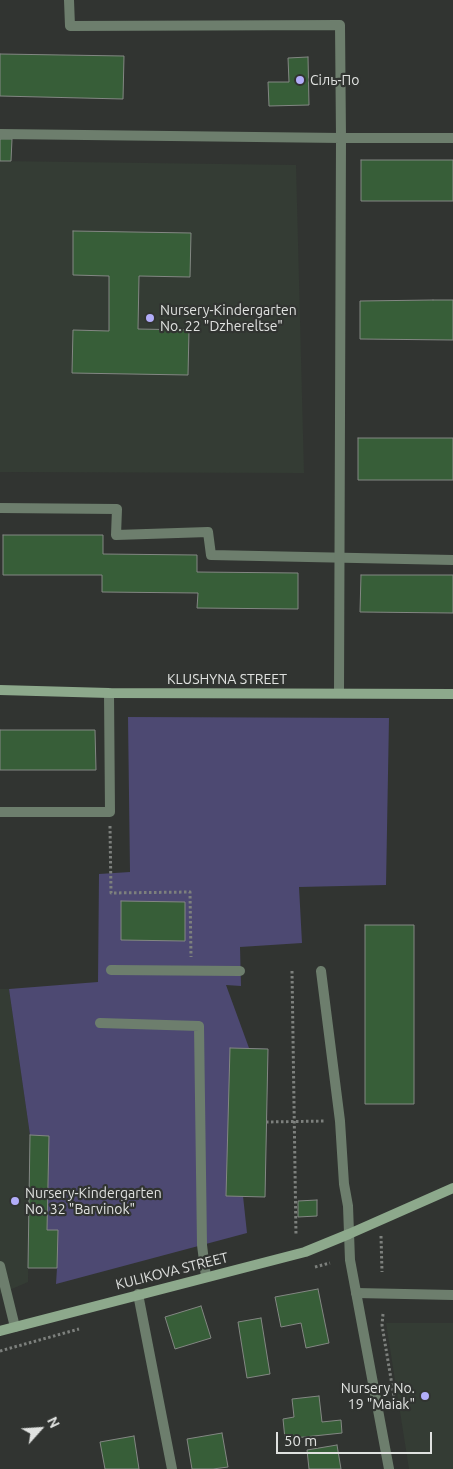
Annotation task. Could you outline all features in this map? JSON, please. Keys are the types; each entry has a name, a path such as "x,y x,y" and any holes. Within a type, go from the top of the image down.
{"street":[{"path":"69,0 70,26 340,25 339,693"},
{"path":"0,134 453,138"},
{"path":"0,508 117,509 116,536 208,532 211,555 453,560"},
{"name":"KLUSHYNA STREET","path":"0,690 108,693 453,694"},
{"path":"0,812 110,812 108,693"},
{"path":"110,970 240,970"},
{"path":"321,971 340,1121 350,1260 389,1469"},
{"path":"100,1022 199,1026 202,1245 206,1277"},
{"name":"KULIKOVA STREET","path":"0,1331 305,1252 453,1188"},
{"path":"0,1266 15,1327"},
{"path":"356,1293 453,1295"},
{"path":"138,1294 172,1469"}],"path":[{"path":"110,812 111,893 190,892 191,970"},
{"path":"292,971 296,1236"},
{"path":"266,1122 340,1121"},
{"path":"381,1234 382,1272"},
{"path":"383,1314 382,1325 396,1411"},
{"path":"0,1351 83,1328"}],"shaded area":[{"name":"Nursery-Kindergarten No. 22 \"Dzhereltse\"","path":"0,161 296,165 304,473 0,472"},
{"path":"128,717 389,718 386,885 299,887 302,943 240,947 241,986 226,985 249,1048 268,1049 265,1197 243,1196 247,1233 56,1284 57,1268 28,1268 30,1135 9,989 98,982 99,874 130,872"},
{"name":"Nursery-Kindergarten No. 32 \"Barvinok\"","path":"0,989 9,989 30,1135 28,1282 0,1294"},
{"name":"Nursery No. 19 \"Maiak\"","path":"386,1323 453,1323 453,1469 409,1469"}],"building":[{"path":"0,54 124,56 123,99 0,96"},
{"path":"308,57 309,105 269,106 268,82 289,82 288,58"},
{"path":"0,139 12,139 11,161 0,161"},
{"path":"361,160 453,160 453,201 361,201"},
{"path":"73,231 191,233 190,277 139,276 138,329 189,330 188,375 72,373 73,330 109,331 109,276 73,275"},
{"path":"453,300 453,340 360,339 360,301"},
{"path":"358,438 453,438 453,480 358,480"},
{"path":"3,535 103,535 103,554 197,555 197,572 298,573 298,609 197,608 198,593 102,592 102,575 3,575"},
{"path":"361,575 453,575 453,613 360,612"},
{"path":"0,730 95,730 96,770 0,770"},
{"path":"121,901 185,902 185,941 121,940"},
{"path":"365,925 414,925 414,1104 365,1104"},
{"path":"230,1048 268,1049 265,1197 226,1196"},
{"path":"30,1135 49,1136 47,1230 58,1230 57,1268 28,1268"},
{"path":"317,1200 317,1216 298,1217 298,1201"},
{"path":"318,1289 329,1343 306,1348 301,1323 281,1327 275,1297"},
{"path":"201,1306 211,1338 175,1349 165,1317"},
{"path":"261,1318 270,1374 247,1378 238,1322"},
{"path":"319,1396 322,1422 341,1420 342,1433 285,1439 283,1419 294,1417 292,1399"},
{"path":"222,1433 228,1467 192,1469 187,1439"},
{"path":"134,1436 139,1469 105,1469 100,1442"},
{"path":"337,1445 341,1469 309,1469 307,1450"}],"place":[{"name":"Сіль-По","path":"300,80"},
{"name":"Nursery-Kindergarten No. 22 \"Dzhereltse\"","path":"150,318"},
{"name":"Nursery-Kindergarten No. 32 \"Barvinok\"","path":"15,1201"},
{"name":"Nursery No. 19 \"Maiak\"","path":"425,1396"}]}
